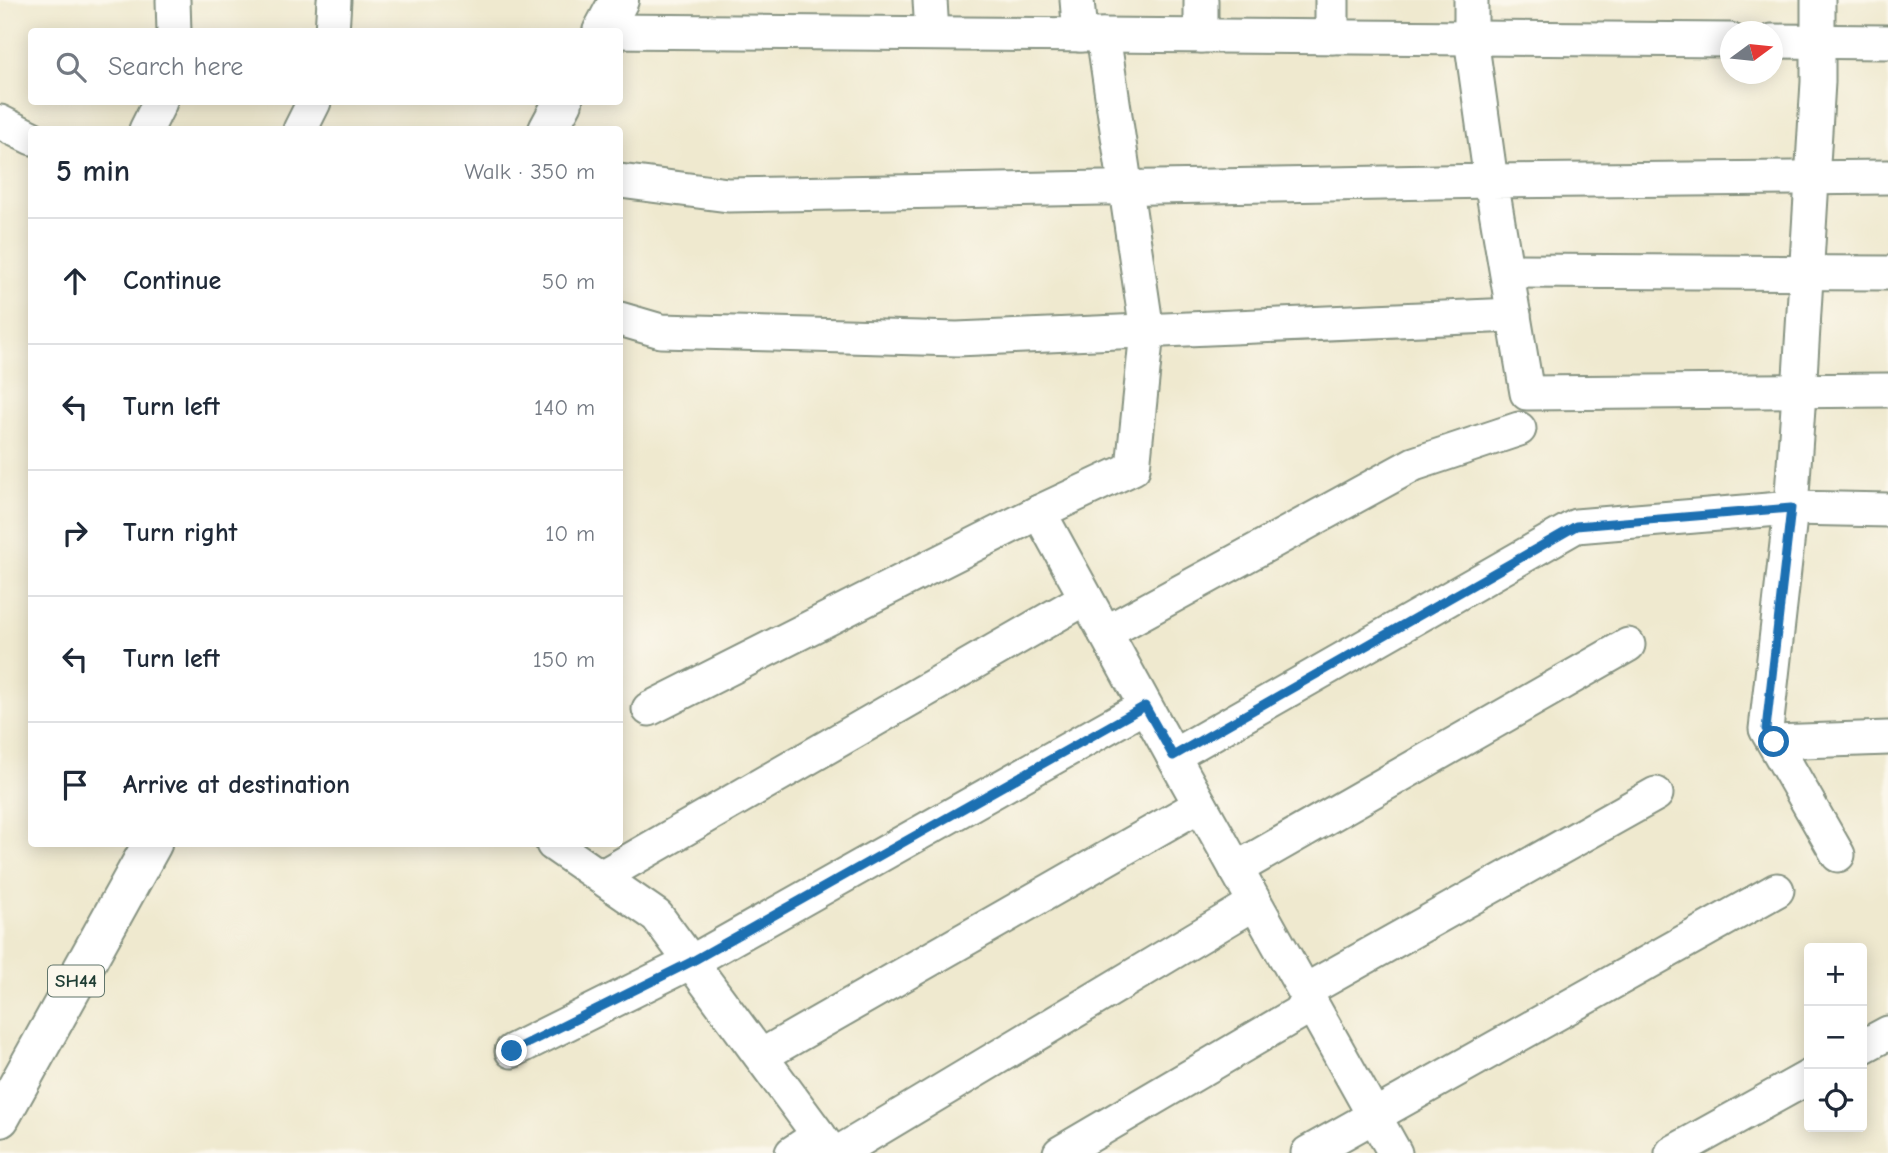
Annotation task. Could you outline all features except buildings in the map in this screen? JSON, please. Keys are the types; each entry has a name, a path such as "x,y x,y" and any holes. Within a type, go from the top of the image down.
{"main road":[{"path":"604,28 620,0"},
{"path":"550,126 561,105"},
{"name":"SH44","path":"0,1118 150,847"}],"street":[{"path":"173,0 174,28"},
{"path":"332,28 334,0"},
{"path":"930,0 932,33"},
{"path":"649,709 1039,512 1133,468 1147,331 1127,187 1091,35 1077,0"},
{"path":"1201,0 1201,36"},
{"path":"1332,0 1332,37"},
{"path":"1471,0 1471,38 1491,181 1527,393 1799,393 1888,390"},
{"path":"1818,0 1813,178 1791,508 1766,729 1838,856"},
{"path":"623,31 1720,40"},
{"path":"1783,41 1888,42"},
{"path":"148,126 158,105"},
{"path":"302,126 312,105"},
{"path":"0,122 28,136"},
{"path":"623,181 728,195 1491,181 1888,177"},
{"path":"1507,271 1888,272"},
{"path":"623,319 661,331 957,339 1514,315"},
{"path":"1105,633 1414,464 1519,429"},
{"path":"1173,756 1576,526 1791,508 1888,510"},
{"path":"1039,512 1395,1153"},
{"path":"601,877 1086,598"},
{"path":"1236,869 1628,645"},
{"path":"512,1051 691,962 1145,706"},
{"path":"1774,742 1888,738"},
{"path":"1060,1153 1309,998 1656,794"},
{"path":"761,1056 1200,805"},
{"path":"556,847 657,916 761,1056 820,1149 1255,903"},
{"path":"1308,1153 1373,1114 1777,890"},
{"path":"1867,1044 1888,1033"},
{"path":"1672,1153 1804,1080"}],"route":[{"path":"512,1051 691,962 1145,706 1173,756 1576,526 1791,508 1766,729 1774,742"}]}
